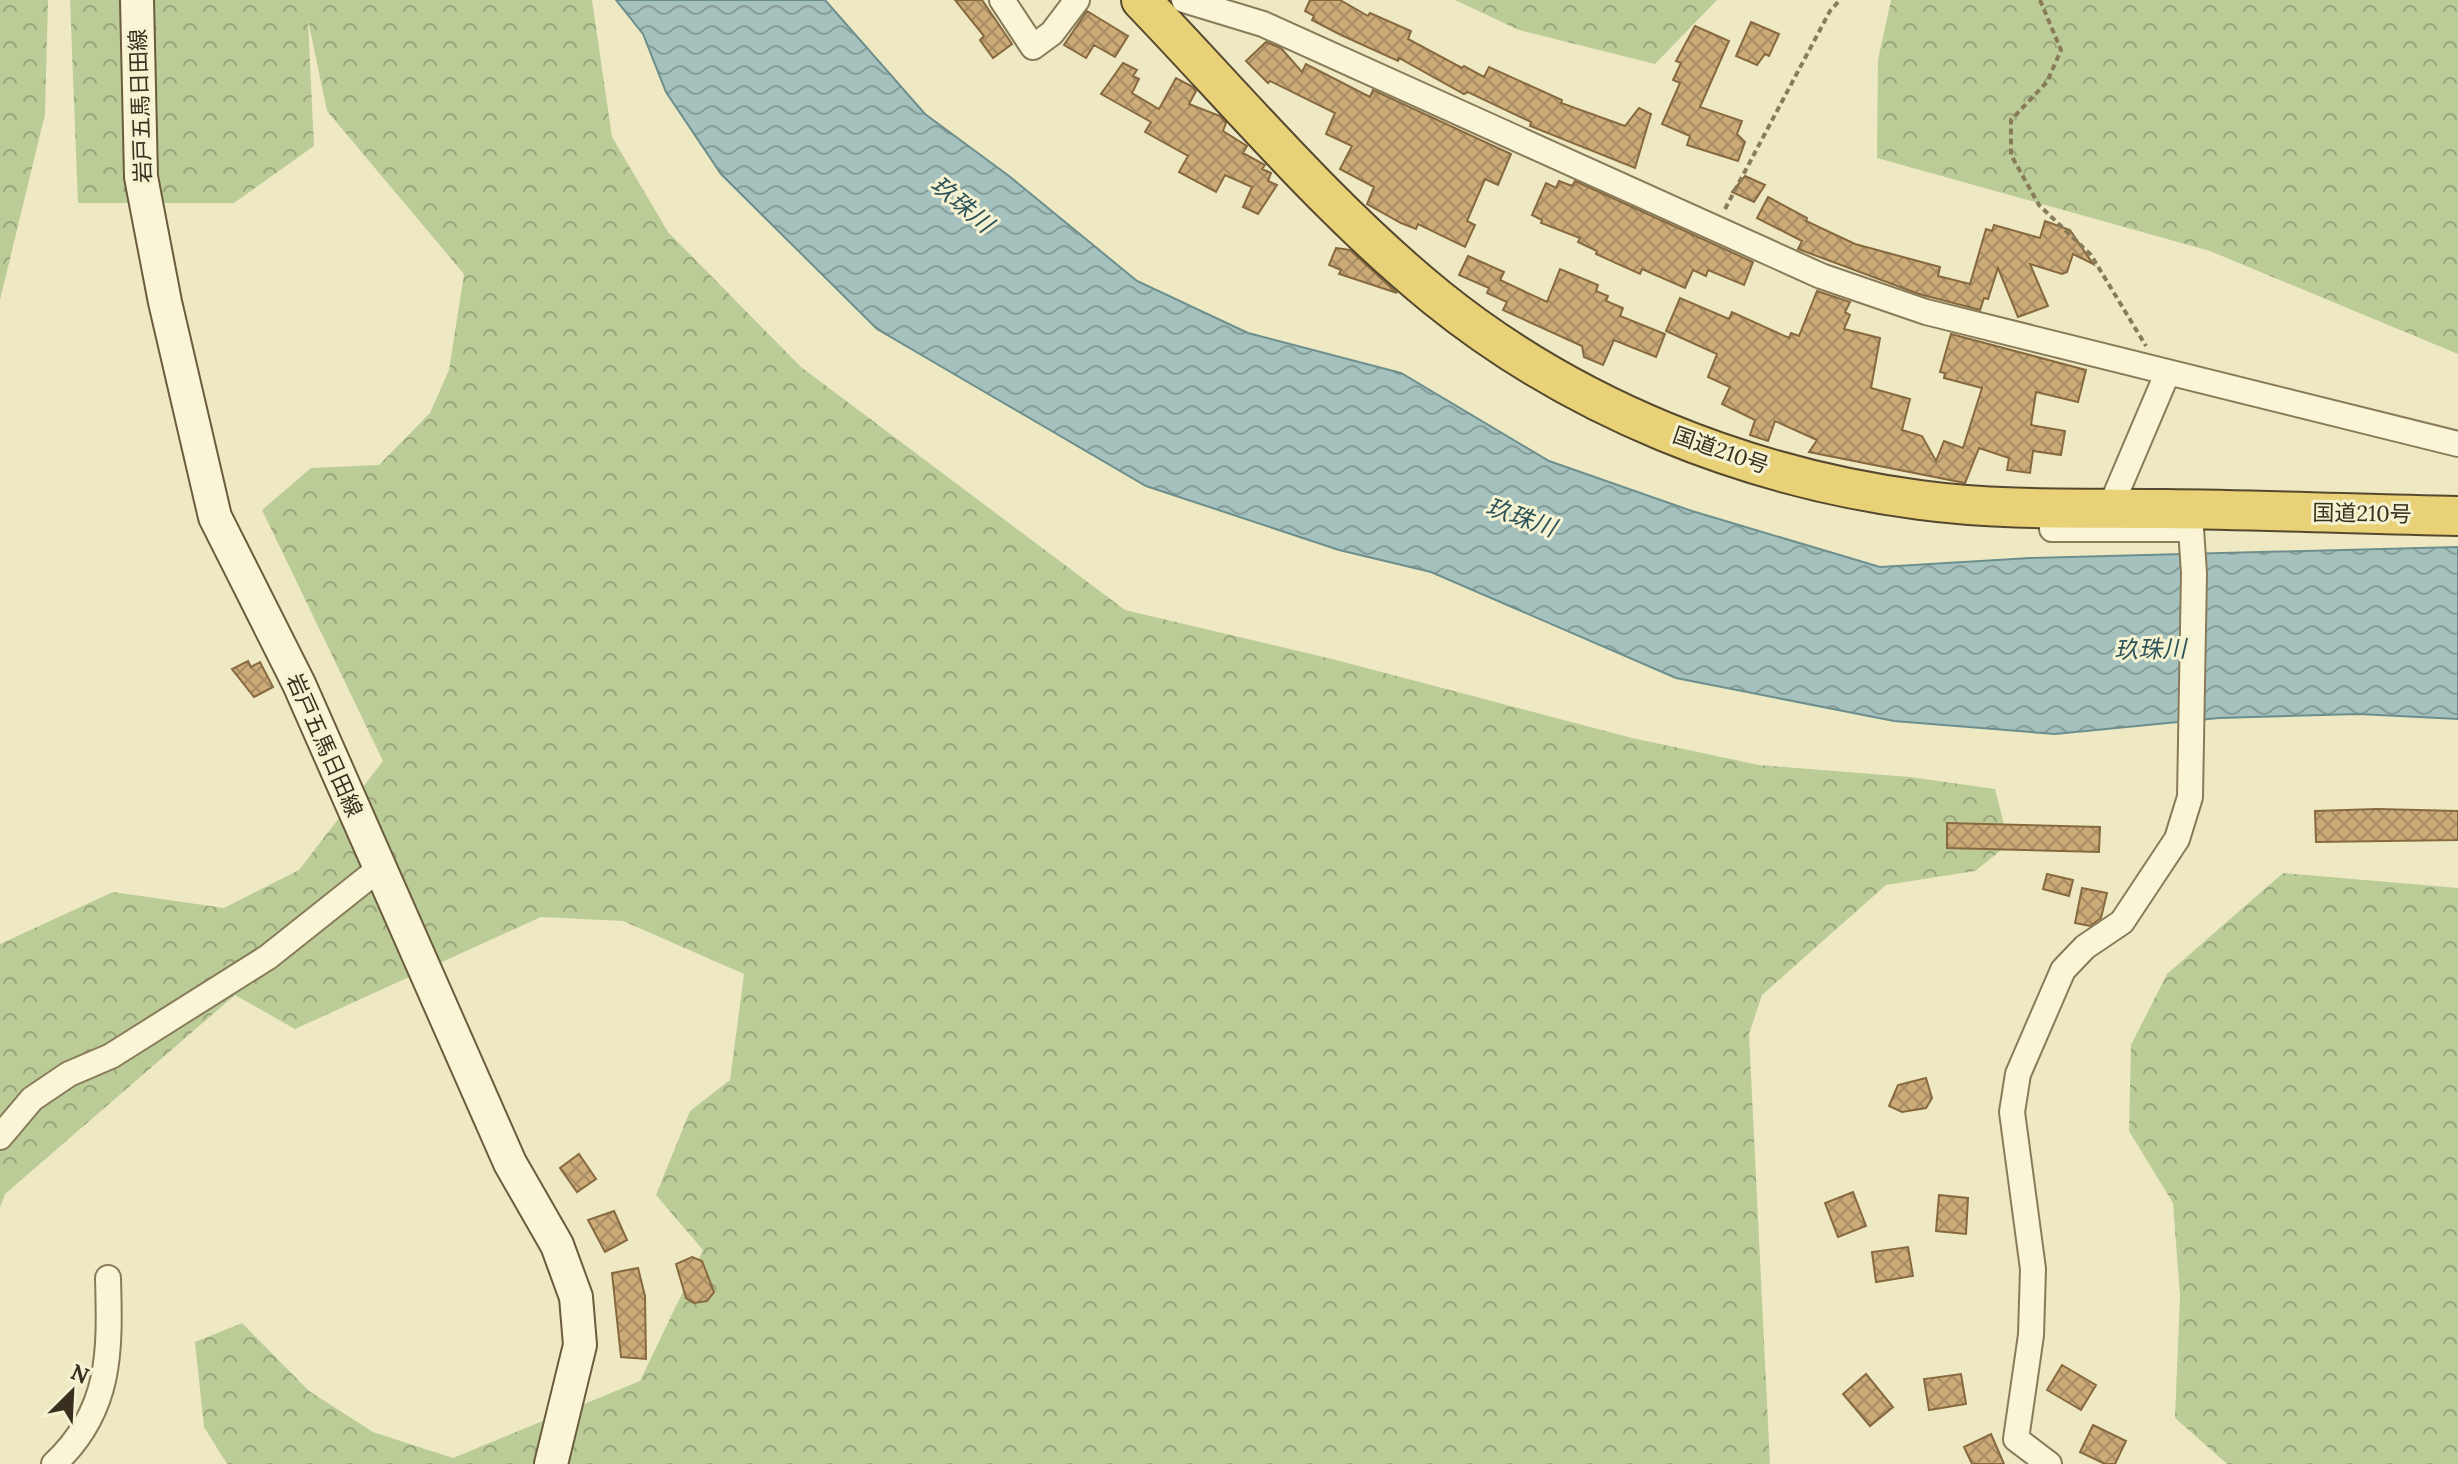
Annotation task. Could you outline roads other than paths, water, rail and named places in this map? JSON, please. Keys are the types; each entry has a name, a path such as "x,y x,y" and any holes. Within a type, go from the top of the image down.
{"highway":[{"name":"国道210号","path":"1141,0 1307,176 1385,253 1438,298 1578,392 1680,438 1793,475 1919,500 2051,508 2458,516"}],"main road":[{"name":"岩戸五馬日田線","path":"137,0 141,177 165,302 215,517 299,684 510,1163 557,1245 576,1297 580,1345 551,1464"}],"street":[{"path":"1002,0 1042,40 1077,0"},
{"path":"1184,0 1263,24 1821,276 1926,312 2157,372 2458,444"},
{"path":"2110,508 2157,372"},
{"path":"2049,1464 2016,1439 2031,1335 2033,1269 2012,1112 2018,1074 2063,970 2085,947 2122,922 2177,839 2190,797 2194,573 2191,529 2052,529 2051,508"},
{"path":"0,1137 32,1099 69,1074 111,1056 268,957 380,868"},
{"path":"54,1464 72,1447 95,1410 110,1355 108,1278"}],"water":[{"name":"玖珠川","path":"616,0 825,0 925,114 1009,176 1137,281 1248,333 1401,373 1549,461 1692,511 1880,567 2030,558 2458,547 2458,719 2359,714 2219,718 2055,734 1894,721 1676,678 1431,572 1339,550 1146,486 877,329 721,174 666,92 643,34"}]}
